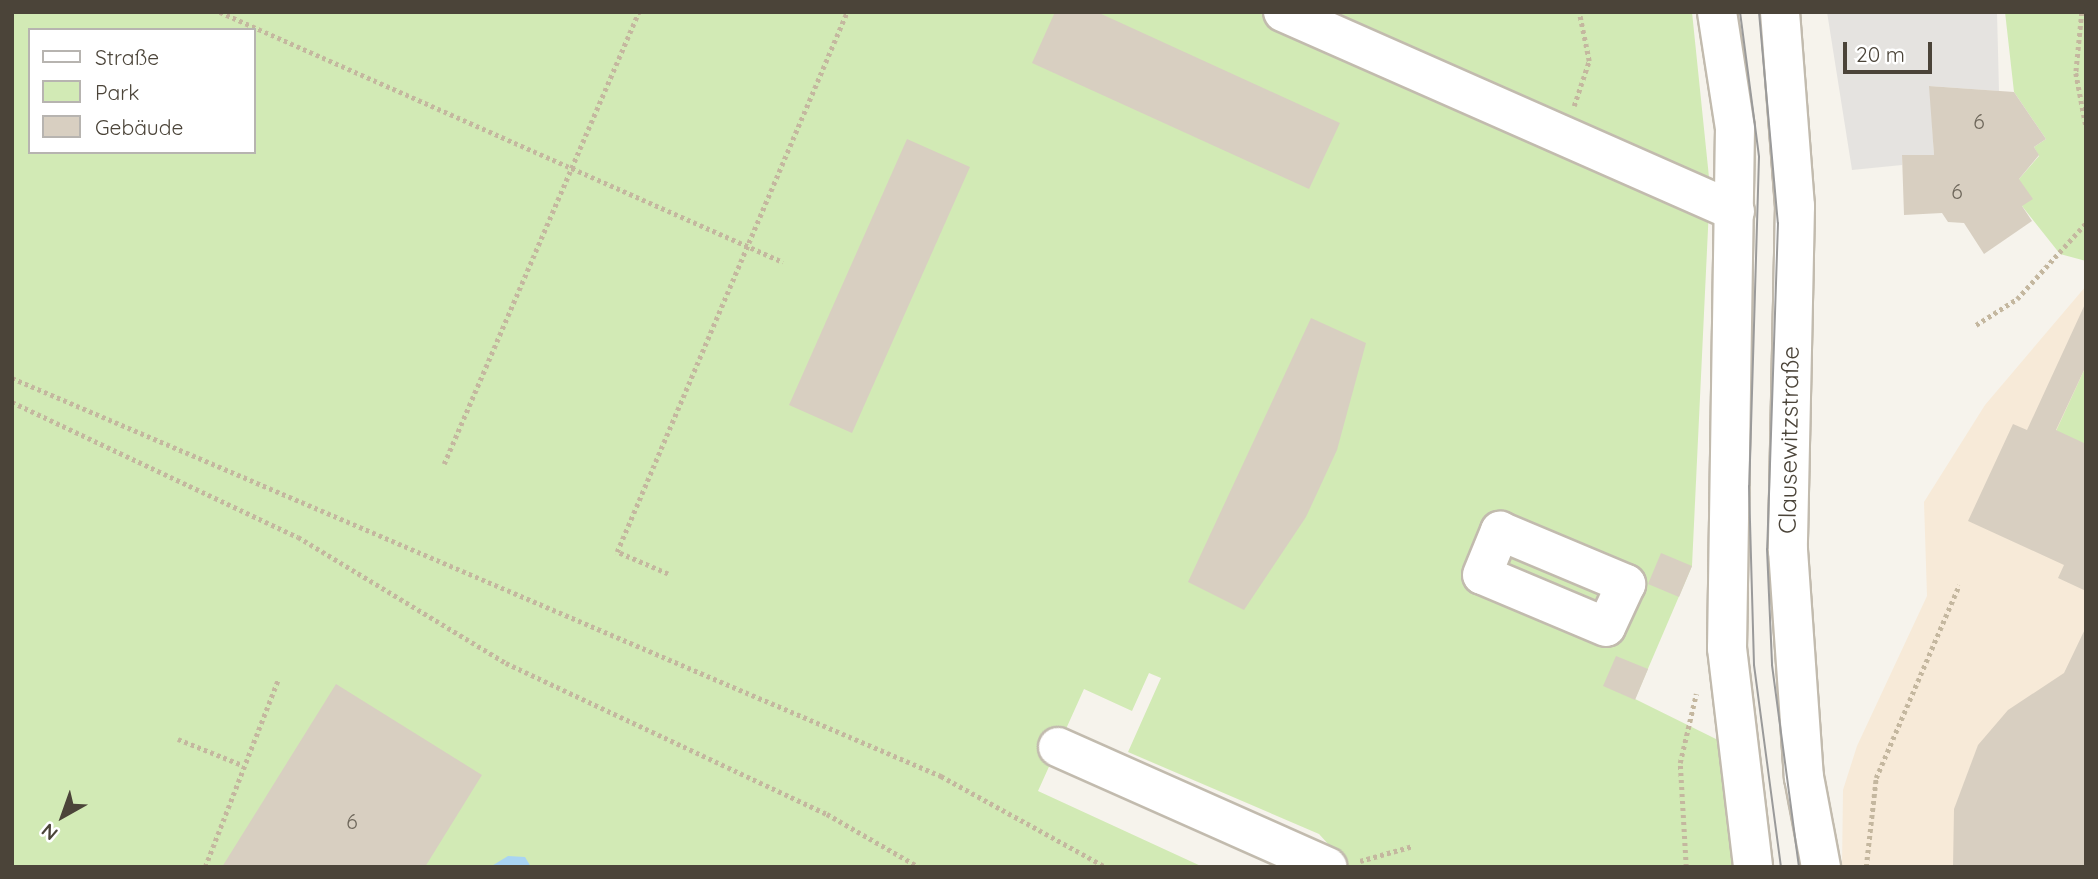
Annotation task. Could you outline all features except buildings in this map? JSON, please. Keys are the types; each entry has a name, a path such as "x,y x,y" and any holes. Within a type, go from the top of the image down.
{"street":[{"path":"1283,12 1735,211"},
{"path":"1717,12 1735,128 1727,648 1753,867"},
{"name":"Clausewitzstraße","path":"1780,12 1795,206 1788,550 1804,777 1821,867"},
{"path":"1058,747 1338,866"}],"path":[{"path":"220,12 256,28"},
{"path":"444,464 639,12"},
{"path":"667,574 617,552 847,12"},
{"path":"1565,136 1589,61 1579,12"},
{"path":"2082,12 2076,73 2086,126"},
{"path":"256,28 783,262"},
{"path":"1976,325 2017,299 2086,223"},
{"path":"12,378 941,776 1106,867"},
{"path":"12,402 299,537 506,663 828,814 919,867"},
{"path":"1866,867 1876,778 1959,585"},
{"path":"205,867 242,765 278,680"},
{"path":"1686,867 1679,763 1699,684"},
{"path":"178,739 242,765"},
{"path":"1338,866 1413,846"}],"shaded area":[{"path":"1827,12 1997,12 1999,91 1930,86 1934,155 1902,155 1902,165 1852,170"},
{"path":"2086,286 2086,867 1842,867 1843,790 1857,746 1927,596 1924,502 1985,405"}],"green space":[{"path":"12,12 1692,12 1710,187 1692,566 1635,699 1720,741 1738,867 1349,867 1319,834 1128,752 1161,678 1149,673 1132,711 1084,689 1038,791 1203,867 12,867"},
{"path":"2005,12 2086,12 2086,261 2060,254 2022,206 2019,179 2039,156 2034,147 2046,139 2014,92"},
{"path":"2086,366 2086,444 2051,442"}],"water":[{"path":"508,856 525,857 531,867 490,867"}],"tram line":[{"path":"1740,12 1759,157 1749,486 1754,665 1781,867"},
{"path":"1759,12 1778,223 1767,549 1772,665 1799,867"}]}
